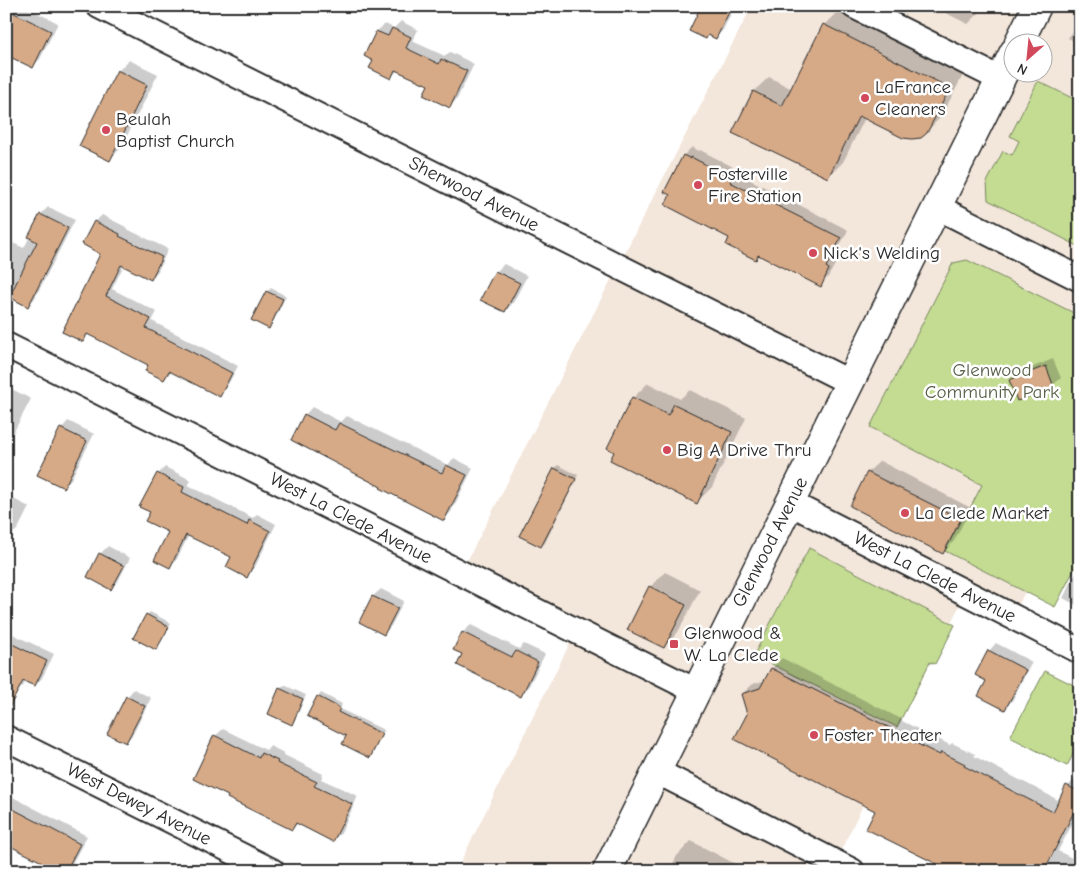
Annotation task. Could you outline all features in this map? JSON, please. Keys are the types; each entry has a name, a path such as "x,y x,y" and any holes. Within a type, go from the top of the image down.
{"main road":[{"path":"1023,32 1037,6"},
{"name":"Glenwood Avenue","path":"607,871 1004,71"}],"street":[{"name":"Sherwood Avenue","path":"99,6 849,382"},
{"path":"854,6 1000,79"},
{"path":"937,207 1080,280"},
{"name":"West La Clede Avenue","path":"6,345 696,691"},
{"name":"West La Clede Avenue","path":"790,503 1080,651"},
{"name":"West Dewey Avenue","path":"6,738 272,871"},
{"path":"656,771 852,871"}],"shaded area":[{"path":"752,6 1080,6 1080,481 1013,616 966,593 859,802 863,805 831,871 456,871 576,631 461,573"}],"green space":[{"path":"1037,82 1080,102 1080,247 988,200 987,182 1003,151 1012,155 1019,141 1010,136"},
{"name":"Glenwood Community Park","path":"967,260 1080,316 1080,558 1055,607 945,551 961,519 964,520 982,485 870,427 953,263"},
{"path":"809,548 955,625 935,664 930,662 897,727 754,655"},
{"path":"1045,671 1080,688 1080,741 1067,766 1010,737"}],"building":[{"path":"701,6 732,6 716,39 708,35 706,39 689,31"},
{"path":"6,9 51,31 33,68 6,55"},
{"name":"LaFrance Cleaners","path":"823,24 950,88 927,133 921,138 903,138 859,116 828,178 732,133 753,91 782,106"},
{"path":"392,28 411,37 406,48 439,64 441,59 467,71 450,108 423,95 428,85 395,70 391,79 369,68 373,61 364,56 376,31 388,36"},
{"name":"Beulah Baptist Church","path":"117,70 147,85 110,161 79,146"},
{"path":"683,155 691,159 691,157 732,178 730,182 841,238 826,267 829,269 821,287 758,255 756,260 726,245 729,238 665,205 670,195 664,192"},
{"path":"40,214 68,228 28,307 9,297 37,242 28,237"},
{"path":"94,221 120,234 119,236 162,257 151,280 121,265 106,296 151,319 146,328 232,373 220,397 169,371 164,380 145,371 148,365 87,334 83,342 62,332 100,254 82,244"},
{"path":"495,271 520,283 505,312 480,300"},
{"path":"266,291 283,299 269,329 251,320"},
{"path":"1046,366 1054,387 1017,401 1009,380"},
{"name":"Big A Drive Thru","path":"632,397 668,415 674,404 732,432 697,504 610,460 614,452 607,448"},
{"path":"304,414 335,430 339,423 442,473 446,465 467,475 444,521 291,440"},
{"path":"60,428 87,441 64,488 37,475"},
{"path":"554,468 576,479 541,547 519,536"},
{"name":"La Clede Market","path":"867,472 961,519 943,554 850,506"},
{"path":"157,473 184,487 182,492 247,525 249,520 270,531 247,578 226,567 231,557 186,535 170,568 154,560 168,532 145,521 150,512 139,507"},
{"path":"99,553 124,566 111,590 87,577"},
{"path":"649,586 686,605 664,648 627,630"},
{"path":"372,596 398,608 384,635 359,622"},
{"path":"146,614 169,627 156,650 133,638"},
{"path":"462,632 512,657 516,651 538,662 521,697 457,665 462,654 453,650"},
{"path":"6,641 47,661 35,686 23,681 6,714"},
{"path":"988,650 1026,670 1005,710 978,696 986,681 975,675"},
{"path":"771,668 894,730 893,732 940,755 941,752 965,764 964,766 1053,812 1066,785 1080,792 1080,815 1074,812 1044,871 951,871 866,829 875,811 734,739 747,714 741,694 760,688"},
{"path":"279,688 303,699 292,725 268,714"},
{"path":"126,696 145,706 126,743 107,734"},
{"path":"317,696 340,708 338,712 382,734 370,758 342,744 346,736 307,716"},
{"path":"214,735 259,758 261,753 278,761 277,763 317,782 314,786 352,804 333,842 296,823 292,830 193,779"},
{"path":"13,809 80,844 66,871 37,871 42,862 6,844 6,821"}],"place":[{"name":"LaFrance Cleaners","path":"865,98"},
{"name":"Beulah Baptist Church","path":"106,130"},
{"name":"Fosterville Fire Station","path":"698,185"},
{"name":"Nick's Welding","path":"813,253"},
{"name":"Big A Drive Thru","path":"667,450"},
{"name":"La Clede Market","path":"905,513"},
{"name":"Glenwood & W. La Clede","path":"674,644"},
{"name":"Foster Theater","path":"814,735"}]}
